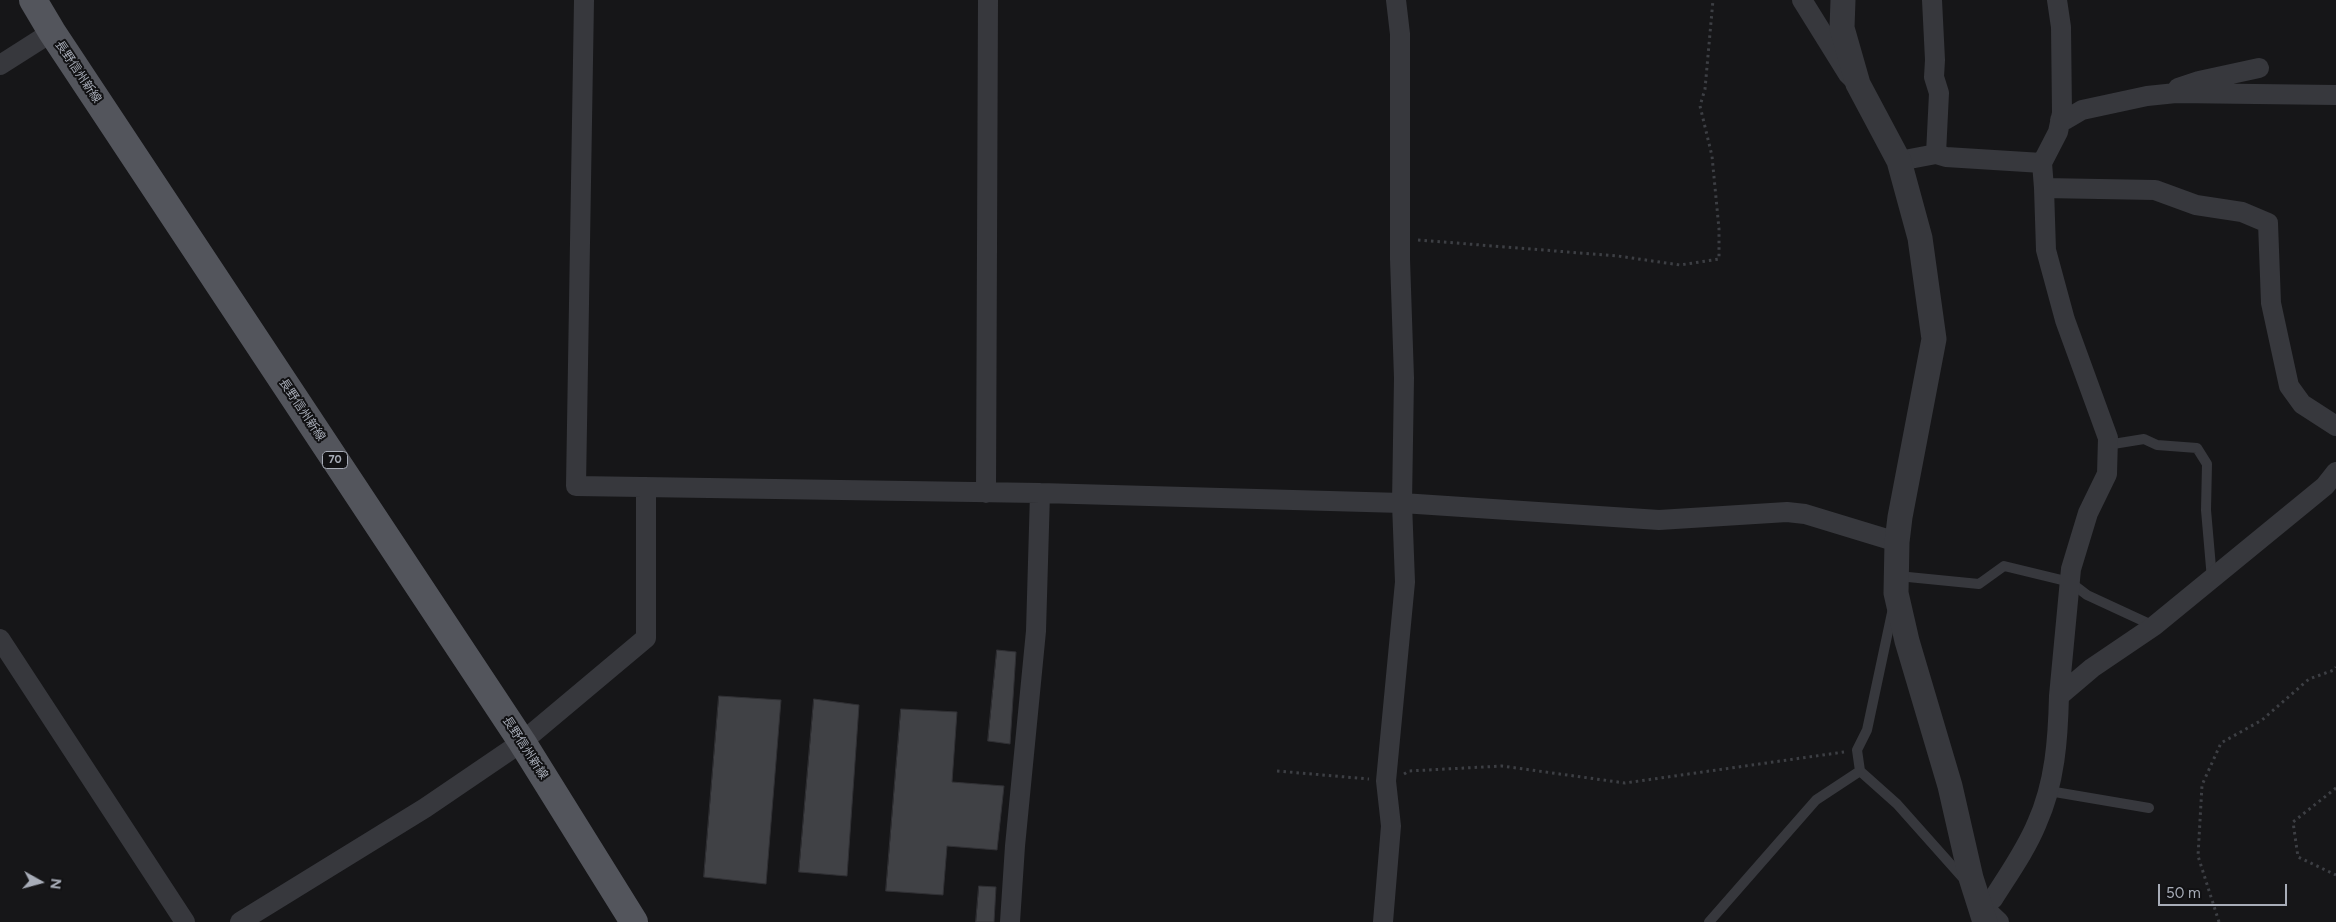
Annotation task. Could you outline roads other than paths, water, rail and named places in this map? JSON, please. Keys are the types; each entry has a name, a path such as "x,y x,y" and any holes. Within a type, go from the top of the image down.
{"main road":[{"name":"長野信州新線","path":"33,0 52,32 522,742 634,922"}],"street":[{"path":"584,0 576,486 1040,493 1402,503 1659,520 1787,512 1806,514 1897,542"},
{"path":"986,493 988,0"},
{"path":"1383,922 1392,826 1386,781 1405,582 1402,503 1404,378 1400,239 1400,34 1396,0"},
{"path":"1802,0 1848,74 1858,84"},
{"path":"1843,0 1842,28 1858,84 1899,161 1920,238 1934,339 1897,542 1897,584 1907,641 1950,786 1971,878 1983,913 1999,922"},
{"path":"1932,0 1934,77 1939,93 1936,154"},
{"path":"1983,913 2037,824 2049,791 2058,744 2059,696 2071,570 2088,513 2107,474 2108,438 2065,320 2046,250 2042,162 2058,132 2060,120 2061,27 2057,0"},
{"path":"0,65 52,32"},
{"path":"2060,120 2065,120 2082,110 2157,95 2199,81 2259,68"},
{"path":"2157,95 2336,94"},
{"path":"1899,161 1936,154 1946,157 2042,162"},
{"path":"2044,188 2155,190 2196,205 2242,212 2268,223 2271,303 2289,386 2302,404 2336,426"},
{"path":"2059,696 2092,668 2154,626 2324,486 2336,472"},
{"path":"240,922 425,808 522,742 646,638 646,487"},
{"path":"1010,922 1016,836 1036,631 1040,493"},
{"path":"0,639 185,922"}],"lane":[{"path":"2107,445 2144,439 2157,445 2197,448 2207,464 2206,510 2212,579"},
{"path":"1971,878 1962,877 1897,804 1860,771 1857,750 1866,730 1897,584 1979,584 2004,566 2070,582 2087,595 2154,626"},
{"path":"1709,922 1816,800 1860,771"},
{"path":"2049,791 2149,808"}]}
